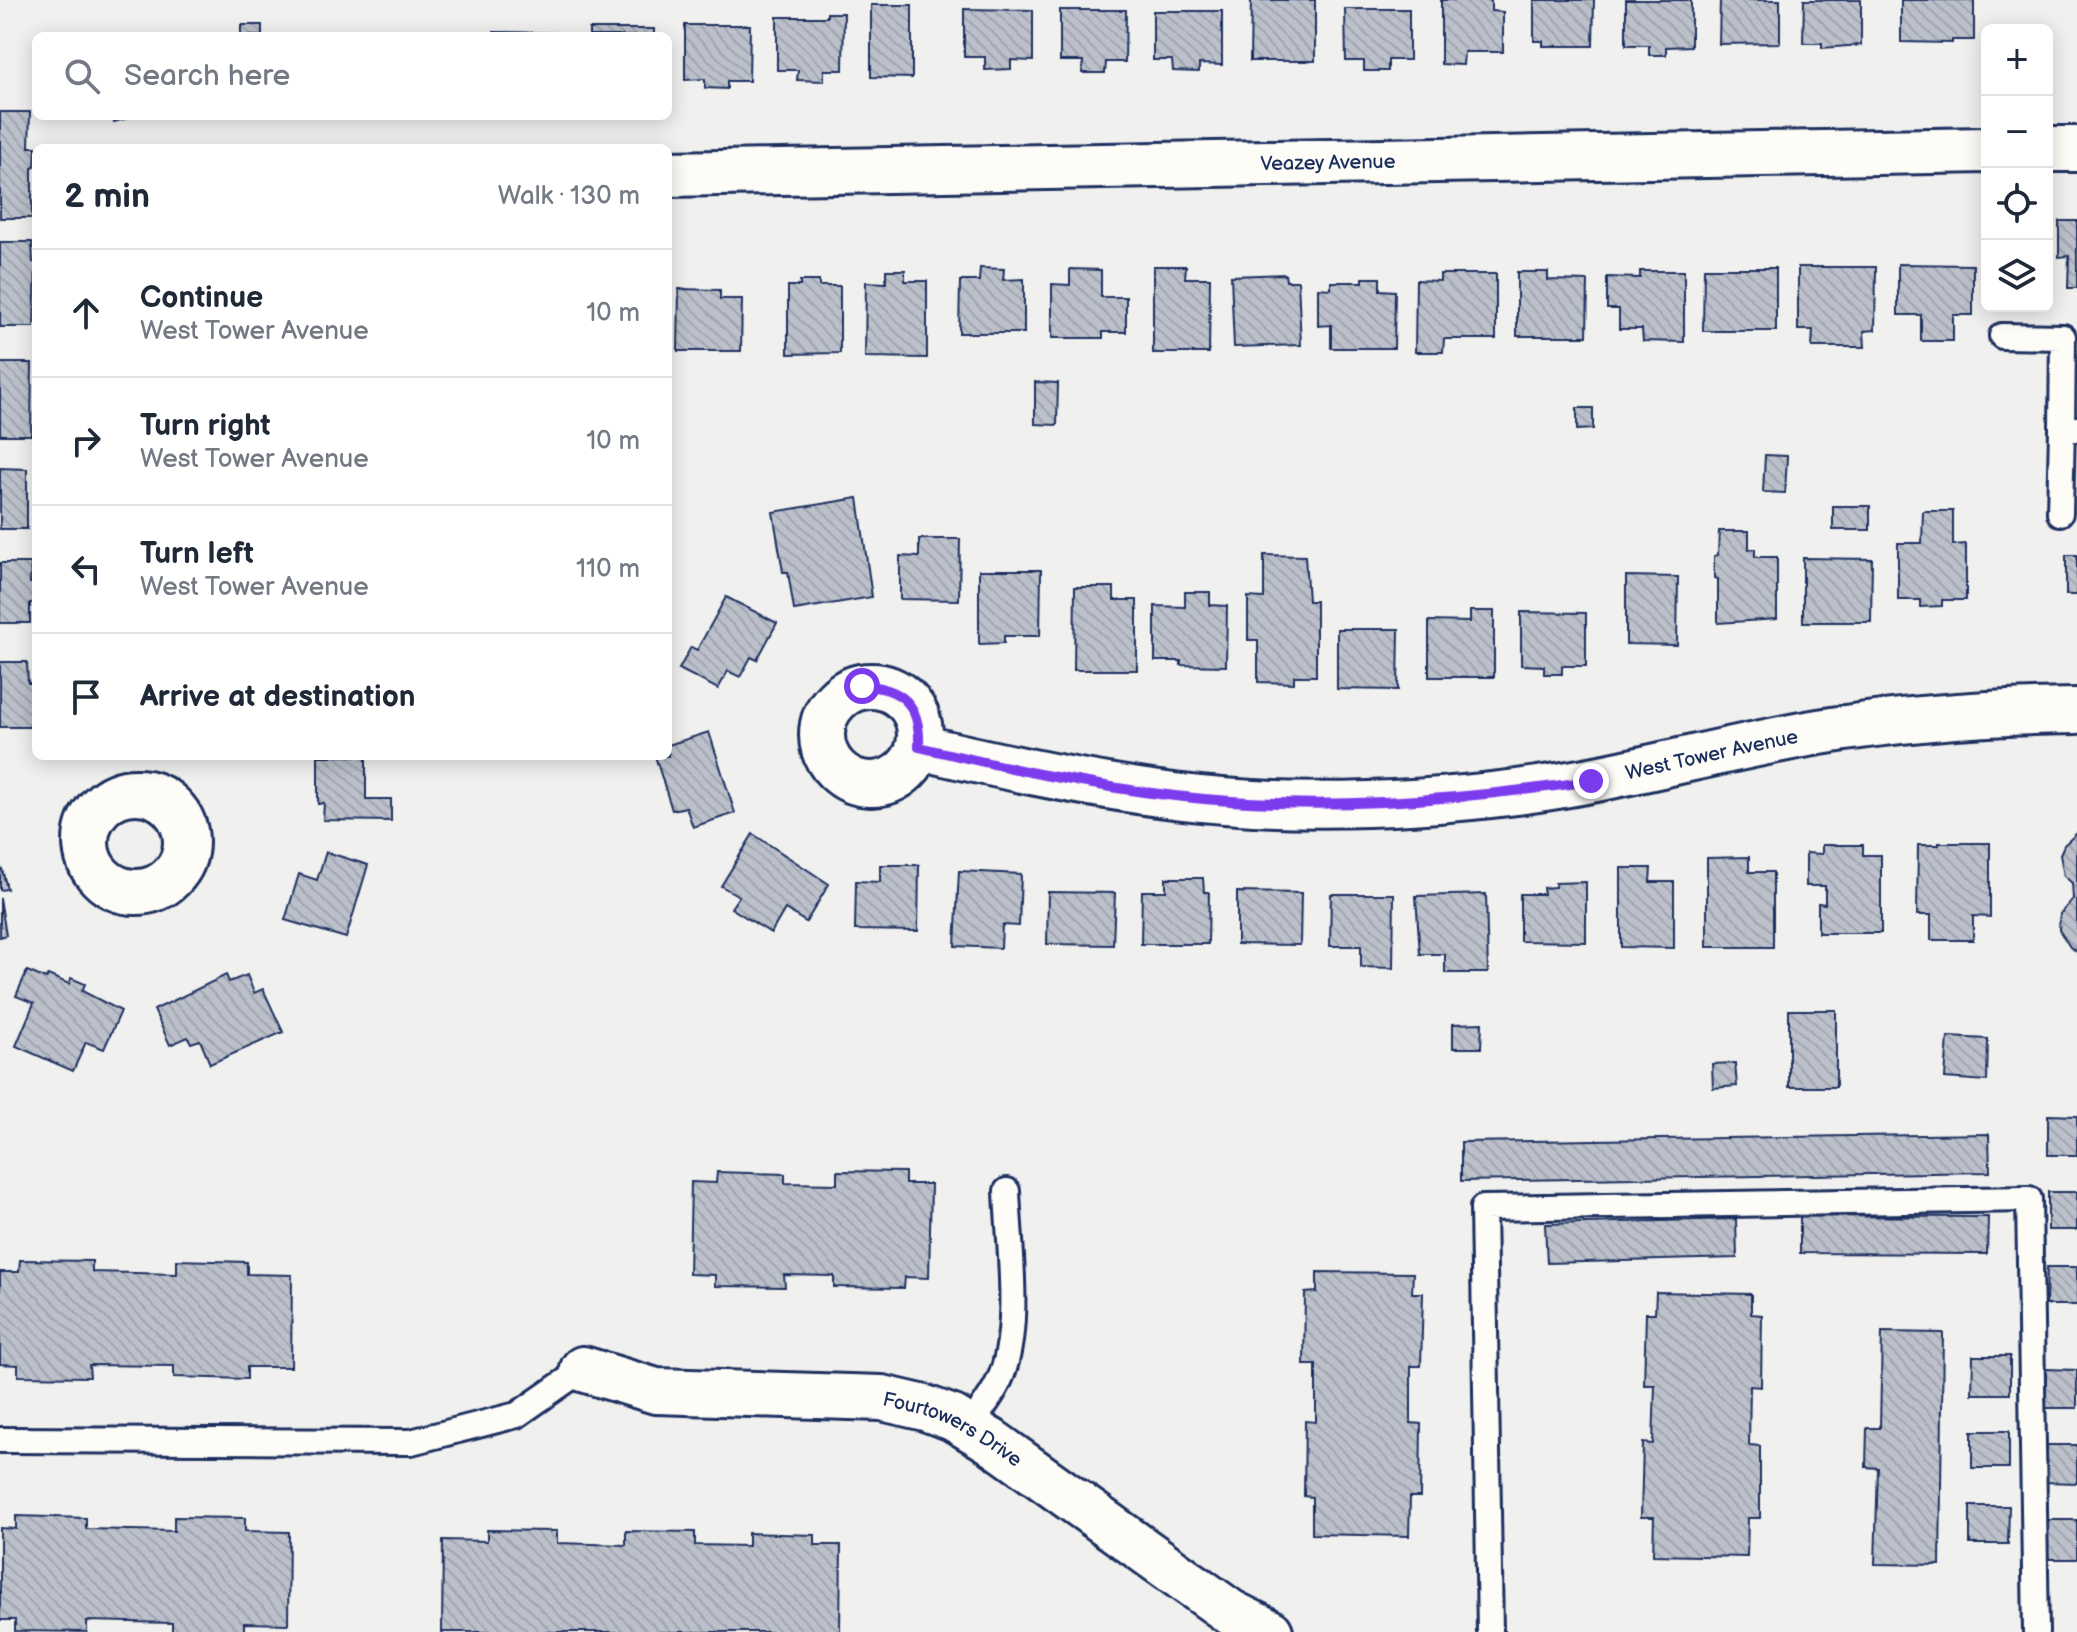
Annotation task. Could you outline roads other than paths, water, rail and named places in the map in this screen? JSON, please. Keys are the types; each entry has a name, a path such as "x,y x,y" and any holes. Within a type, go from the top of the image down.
{"street":[{"path":"2053,149 2077,149"},
{"name":"Veazey Avenue","path":"672,174 1981,150"},
{"name":"West Tower Avenue","path":"919,747 1032,774 1176,796 1289,803 1403,801 1516,792 1591,781 1817,733 1919,718 2077,711"},
{"name":"Fourtowers Drive","path":"583,1369 656,1391 882,1398 925,1408 969,1427 991,1441 1230,1612 1270,1632"}],"lane":[{"path":"2002,336 2063,337 2070,429 2060,513"},
{"path":"969,1427 999,1381 1010,1348 1007,1191"},
{"path":"1490,1632 1483,1208 2029,1199 2036,1632"},
{"path":"0,1440 411,1442 517,1415 583,1369"}]}
